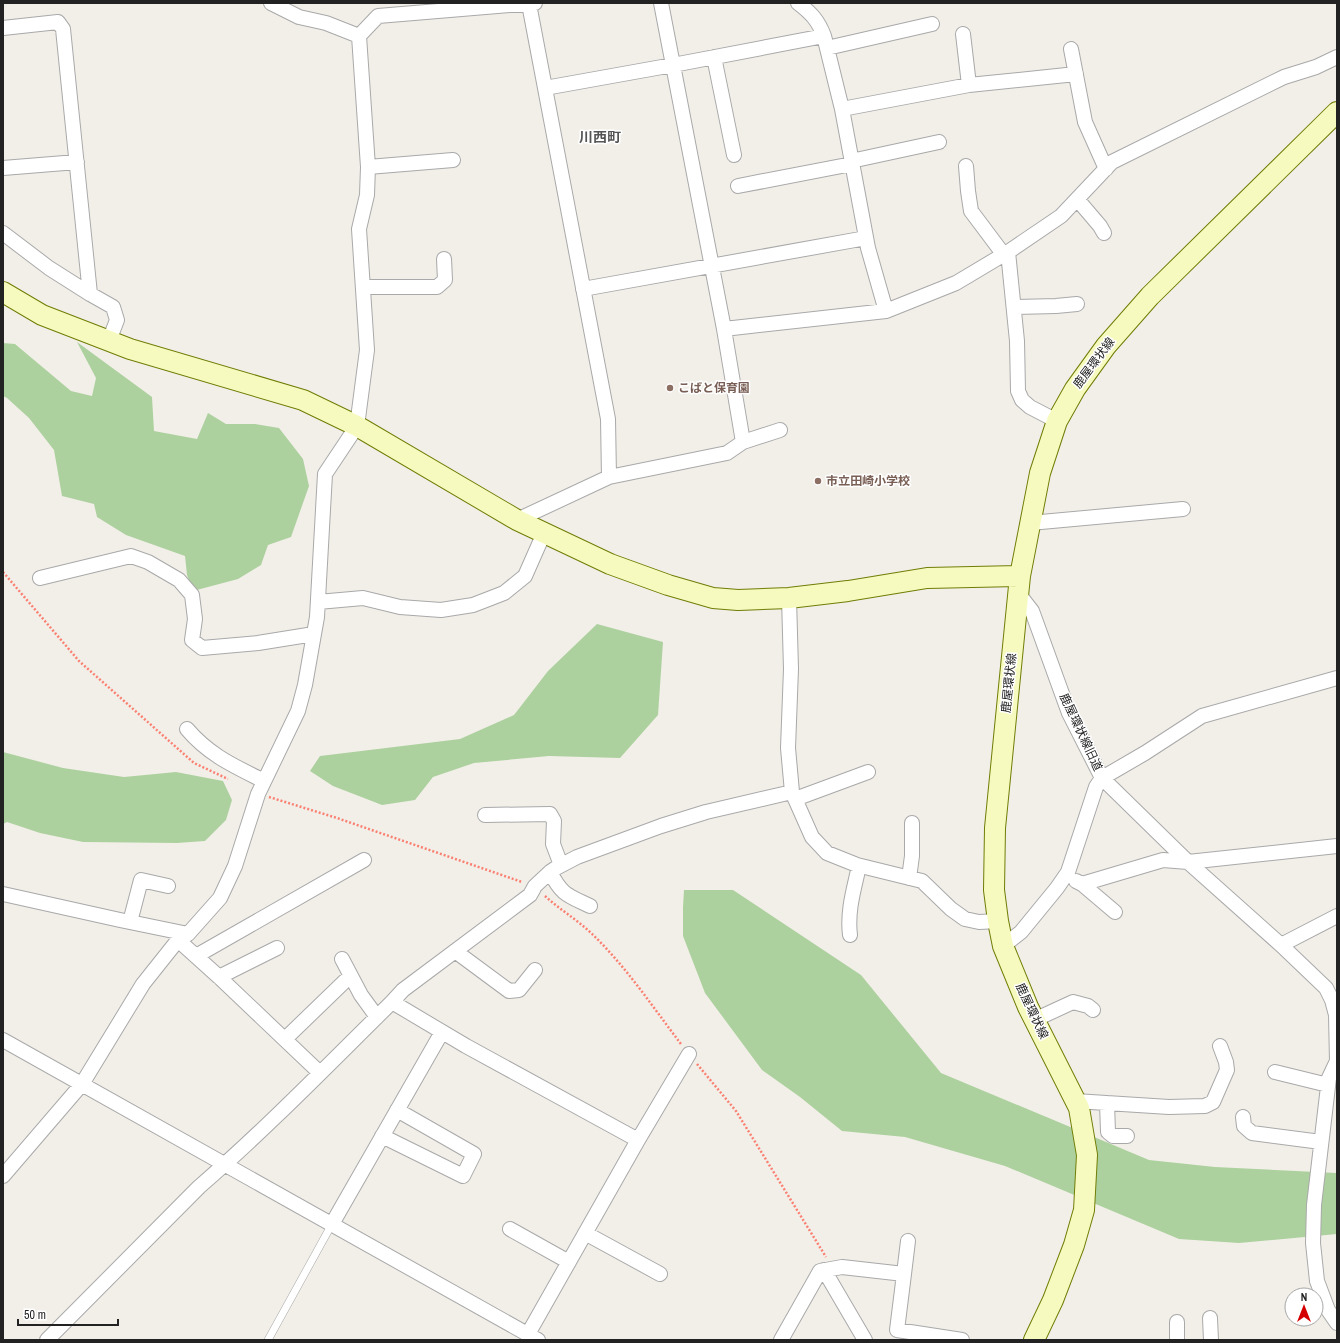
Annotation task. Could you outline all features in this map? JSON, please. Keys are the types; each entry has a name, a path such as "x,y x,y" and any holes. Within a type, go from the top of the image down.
{"main road":[{"name":"鹿屋環状線","path":"1034,1340 1053,1300 1074,1245 1084,1210 1087,1155 1079,1108 1034,1020 1003,946 994,890 995,828 1019,584 1040,473 1057,421 1075,389 1106,346 1150,296 1337,112"},
{"path":"3,292 42,314 130,349 303,400 357,426 517,520 610,564 668,585 713,598 738,600 789,598 848,591 927,578 1019,584"}],"street":[{"path":"271,3 299,17 326,23 359,36"},
{"path":"3,1176 82,1084 143,984 183,937 220,898 235,866 261,788 298,711 305,685 318,602 326,474 357,426 367,350 359,229 367,195 368,167 359,36 378,16 532,3 545,88 608,419 609,477"},
{"path":"661,3 724,329 743,442"},
{"path":"798,3 811,14 819,25 825,42 842,108 866,238 879,292 886,311"},
{"path":"3,28 58,22 63,29 90,294"},
{"path":"545,88 673,66 714,57 825,42 932,24"},
{"path":"962,34 969,85"},
{"path":"1071,49 1085,122 1106,169"},
{"path":"714,57 734,155"},
{"path":"724,329 886,311 956,283 1006,253 1061,216 1112,162 1284,77 1316,68 1337,57"},
{"path":"842,108 969,85 1076,74"},
{"path":"738,186 852,162 932,140"},
{"path":"368,167 453,160"},
{"path":"3,168 77,162"},
{"path":"966,166 971,210 1006,253 1014,307 1017,341 1018,391 1022,400 1030,407 1057,421"},
{"path":"1077,199 1100,226 1104,233"},
{"path":"3,233 49,268 90,294 113,306 116,320 109,341"},
{"path":"583,289 866,238"},
{"path":"363,288 437,287 445,280 444,259"},
{"path":"1014,307 1077,304"},
{"path":"517,520 609,477 727,453 743,442 780,430"},
{"path":"1030,523 1183,509"},
{"path":"318,602 363,598 400,608 441,610 472,605 504,593 525,576 544,533"},
{"path":"40,578 131,556 148,562 178,580 192,596 194,619 192,640 202,648 314,634"},
{"name":"鹿屋環状線旧道","path":"1003,946 1021,932 1058,888 1068,872 1096,787 1102,778 1070,713 1032,611 1019,584"},
{"path":"789,598 790,669 788,748 793,795 812,837 827,853 859,866 922,881 951,909 965,919 978,922 998,921"},
{"path":"1337,678 1202,716 1145,753 1102,778 1188,862 1281,945 1326,988 1332,1000 1336,1015 1337,1061 1329,1078 1328,1085 1314,1205 1313,1243 1317,1280 1328,1310 1337,1322"},
{"path":"187,729 194,738 220,759 261,788"},
{"path":"47,1340 199,1187 225,1164 377,1017 402,990 530,895 535,886 556,869 577,857 661,826 706,812 793,795 868,772"},
{"path":"485,815 550,814 554,821 553,844 557,885 565,894 590,906"},
{"path":"909,878 912,856 912,823"},
{"path":"1082,884 1163,860 1188,862 1337,846"},
{"path":"196,956 364,860"},
{"path":"850,935 850,904 859,866"},
{"path":"1065,876 1082,884 1115,912"},
{"path":"130,922 141,880 168,886"},
{"path":"3,894 130,922 183,937 196,956 320,1072"},
{"path":"1281,945 1337,916"},
{"path":"219,977 277,948"},
{"path":"455,950 509,991 519,990 535,970"},
{"path":"342,959 361,995 377,1017"},
{"path":"285,1040 345,981"},
{"path":"392,1002 442,1032 638,1140"},
{"path":"1034,1020 1074,1002 1088,1006 1093,1010"},
{"path":"332,1224 442,1032"},
{"path":"3,1040 533,1337 569,1262 688,1054"},
{"path":"1075,1101 1169,1107 1205,1106 1213,1102 1227,1070 1226,1062 1220,1046"},
{"path":"1275,1072 1328,1085"},
{"path":"1107,1103 1108,1132 1113,1136 1127,1136"},
{"path":"382,1136 463,1176 474,1154 397,1110"},
{"path":"1243,1117 1244,1126 1252,1133 1321,1142"},
{"path":"510,1229 569,1262"},
{"path":"585,1233 660,1274"},
{"path":"908,1241 897,1330 962,1340"},
{"path":"781,1340 820,1271 842,1267 904,1274"},
{"path":"829,1270 865,1340"},
{"path":"1210,1318 1211,1340"},
{"path":"1177,1322 1177,1340"}],"lane":[{"path":"268,1340 332,1224"}],"path":[{"path":"3,572 79,661 194,763 230,780"},
{"path":"261,788 337,818 535,886 553,904 590,931 634,981 688,1054 736,1111 829,1270"}],"green space":[{"path":"77,342 152,397 154,431 197,439 208,413 226,424 255,424 279,428 303,459 309,486 291,537 268,545 261,565 238,579 193,591 187,575 185,556 126,535 97,517 94,504 62,496 54,450 29,418 3,396 3,343 15,344 71,391 92,396 96,378"},
{"path":"597,624 663,642 658,715 620,758 549,756 474,763 433,777 415,800 382,805 333,786 310,771 320,756 460,739 514,715 548,671"},
{"path":"3,752 63,768 124,777 176,772 223,781 232,800 226,820 205,841 177,843 83,842 40,833 7,822 3,824"},
{"path":"684,890 733,890 861,975 941,1073 1149,1160 1215,1167 1337,1173 1337,1234 1239,1243 1179,1239 1005,1166 905,1137 842,1131 800,1097 762,1070 705,993 683,936"}],"place":[{"name":"こばと保育園","path":"670,388"},
{"name":"市立田崎小学校","path":"818,481"}],"district":[{"name":"川西町","path":"600,137"}]}
